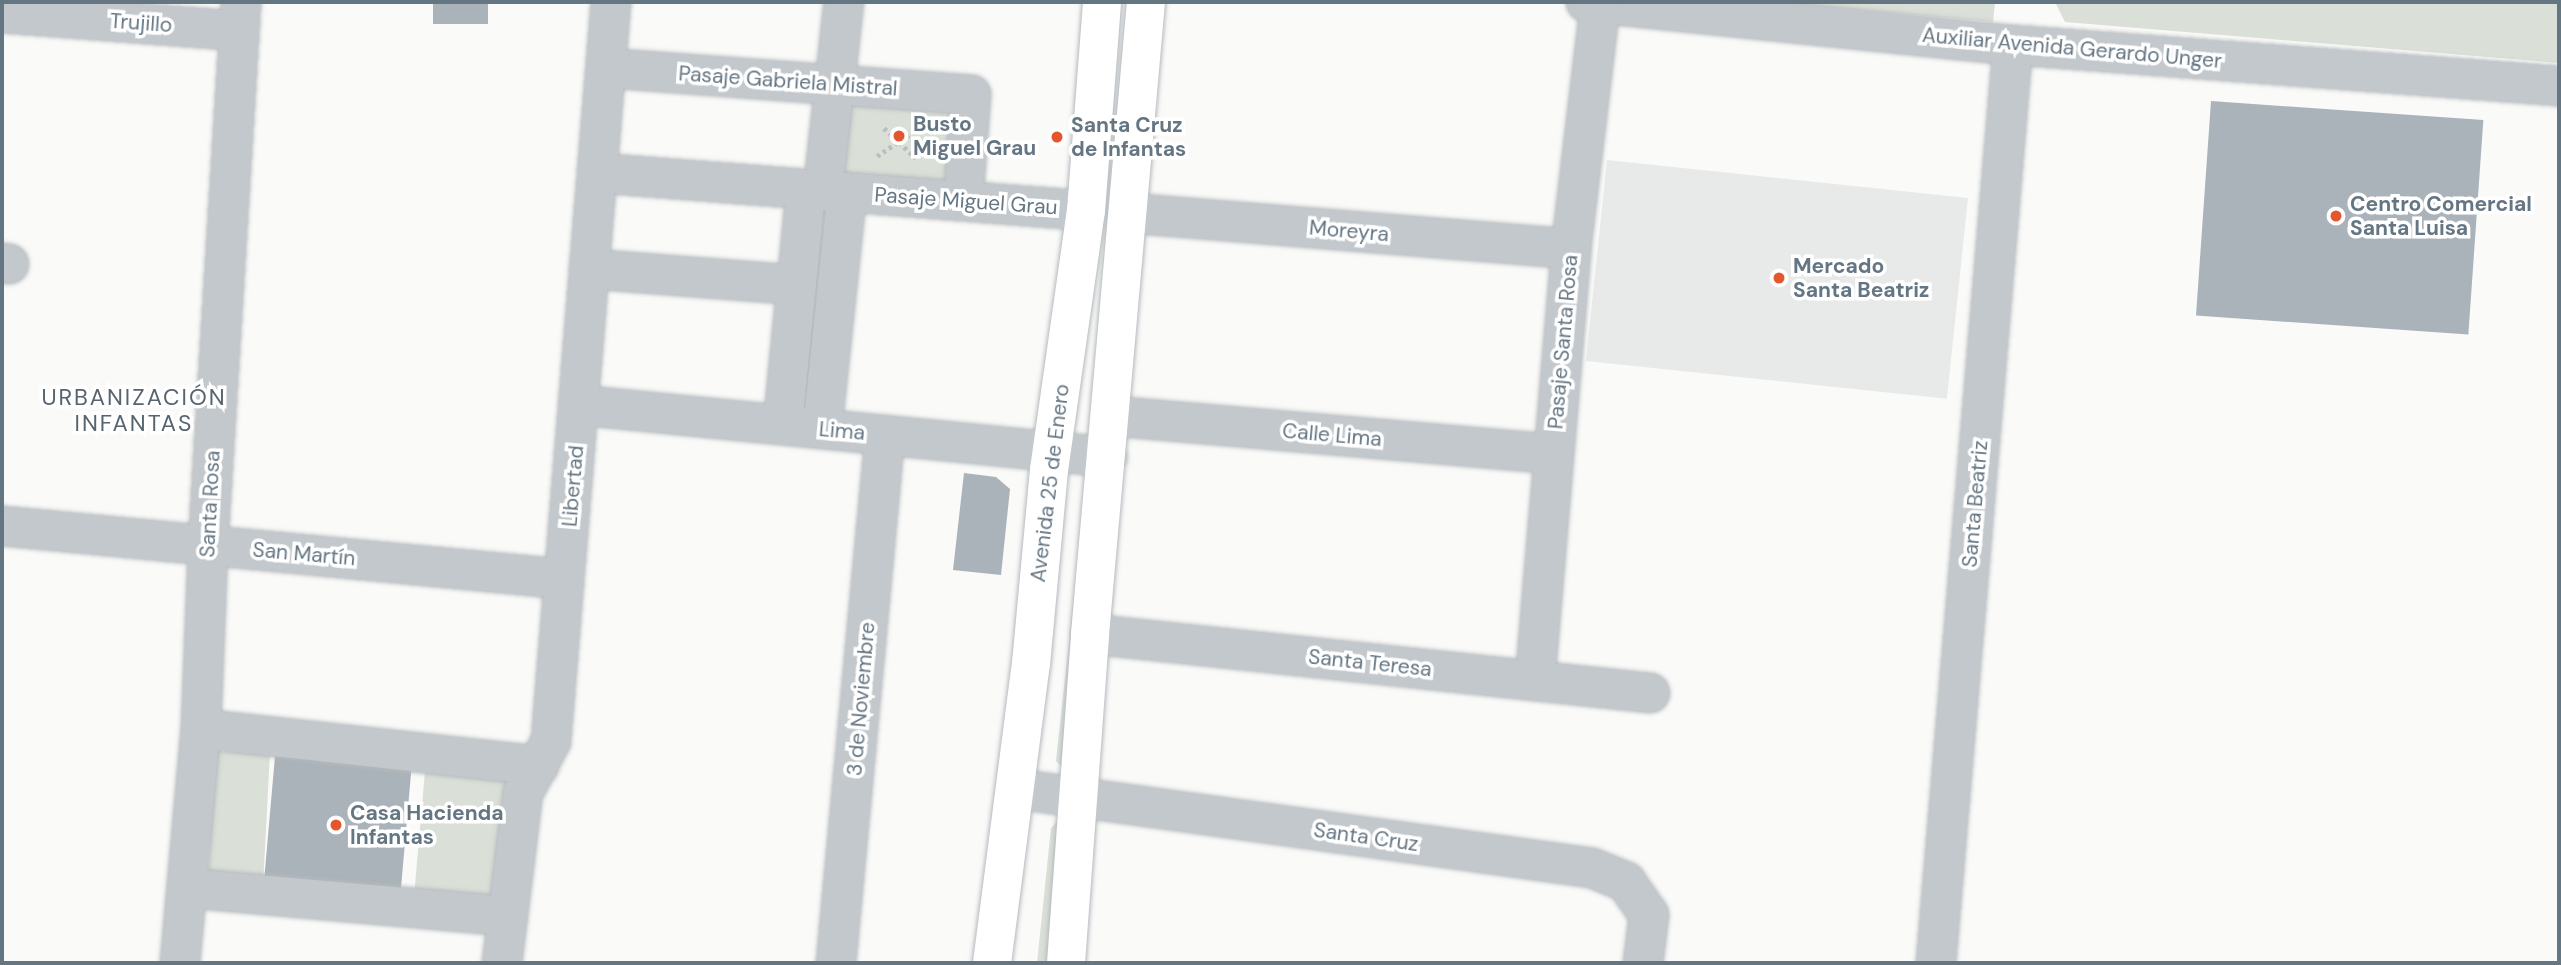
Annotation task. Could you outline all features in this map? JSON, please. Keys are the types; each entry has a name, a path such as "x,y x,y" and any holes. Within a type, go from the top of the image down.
{"main road":[{"name":"Avenida 25 de Enero","path":"992,963 1017,789 1052,452 1086,211 1102,2"},
{"path":"1066,963 1090,634 1146,2"}],"street":[{"name":"Libertad","path":"502,963 523,793 551,741 611,2"},
{"name":"Pasaje Miguel Grau","path":"822,429 825,191 844,2"},
{"name":"Auxiliar Avenida Gerardo Unger","path":"1593,3 2013,45 2559,86"},
{"name":"Pasaje Santa Rosa","path":"1535,681 1552,454 1593,3"},
{"name":"Trujillo","path":"2,13 240,16"},
{"name":"Santa Rosa","path":"180,963 201,729 208,545 240,16"},
{"name":"Santa Beatriz","path":"1936,963 2013,45"},
{"name":"Pasaje Gabriela Mistral","path":"606,68 971,95 963,201"},
{"name":"Pasaje Miguel Grau","path":"597,173 1086,211"},
{"name":"Pasaje Miguel Grau","path":"783,425 796,285 825,191"},
{"name":"Moreyra","path":"1127,214 1571,249"},
{"path":"589,269 796,285"},
{"name":"Lima","path":"578,405 1107,457"},
{"name":"Calle Lima","path":"1111,416 1552,454"},
{"name":"3 de Noviembre","path":"836,963 885,435"},
{"name":"San Martín","path":"2,526 564,579"},
{"name":"Santa Teresa","path":"1090,634 1650,693"},
{"path":"201,729 539,766"},
{"name":"Santa Cruz","path":"1017,789 1592,868 1626,882 1649,915 1643,963"},
{"path":"187,888 508,916"}],"path":[{"path":"881,125 963,201"},
{"path":"873,158 919,128"}],"shaded area":[{"path":"1773,2 1995,2 1993,22"},
{"path":"2055,2 2559,2 2559,63 2065,22"},
{"path":"847,87 971,96 964,191 840,183"},
{"name":"Mercado Santa Beatriz","path":"1607,160 1968,198 1947,399 1586,361"},
{"path":"1087,475 1063,768 1056,761"},
{"path":"215,751 270,754 263,881 208,878"},
{"path":"425,771 515,779 504,903 414,896"},
{"path":"1059,819 1057,963 1037,963 1051,828"}],"building":[{"path":"433,2 488,2 488,24 433,24"},
{"name":"Centro Comercial Santa Luisa","path":"2211,101 2483,120 2468,335 2196,315"},
{"path":"964,473 996,477 1010,489 1001,575 953,570"},
{"name":"Casa Hacienda Infantas","path":"275,756 411,768 400,895 264,884"}],"place":[{"name":"Busto Miguel Grau","path":"899,136"},
{"name":"Santa Cruz de Infantas","path":"1057,137"},
{"name":"Centro Comercial Santa Luisa","path":"2336,216"},
{"name":"Mercado Santa Beatriz","path":"1779,278"},
{"name":"Casa Hacienda Infantas","path":"336,825"}],"district":[{"name":"URBANIZACIÓN INFANTAS","path":"134,410"}]}
